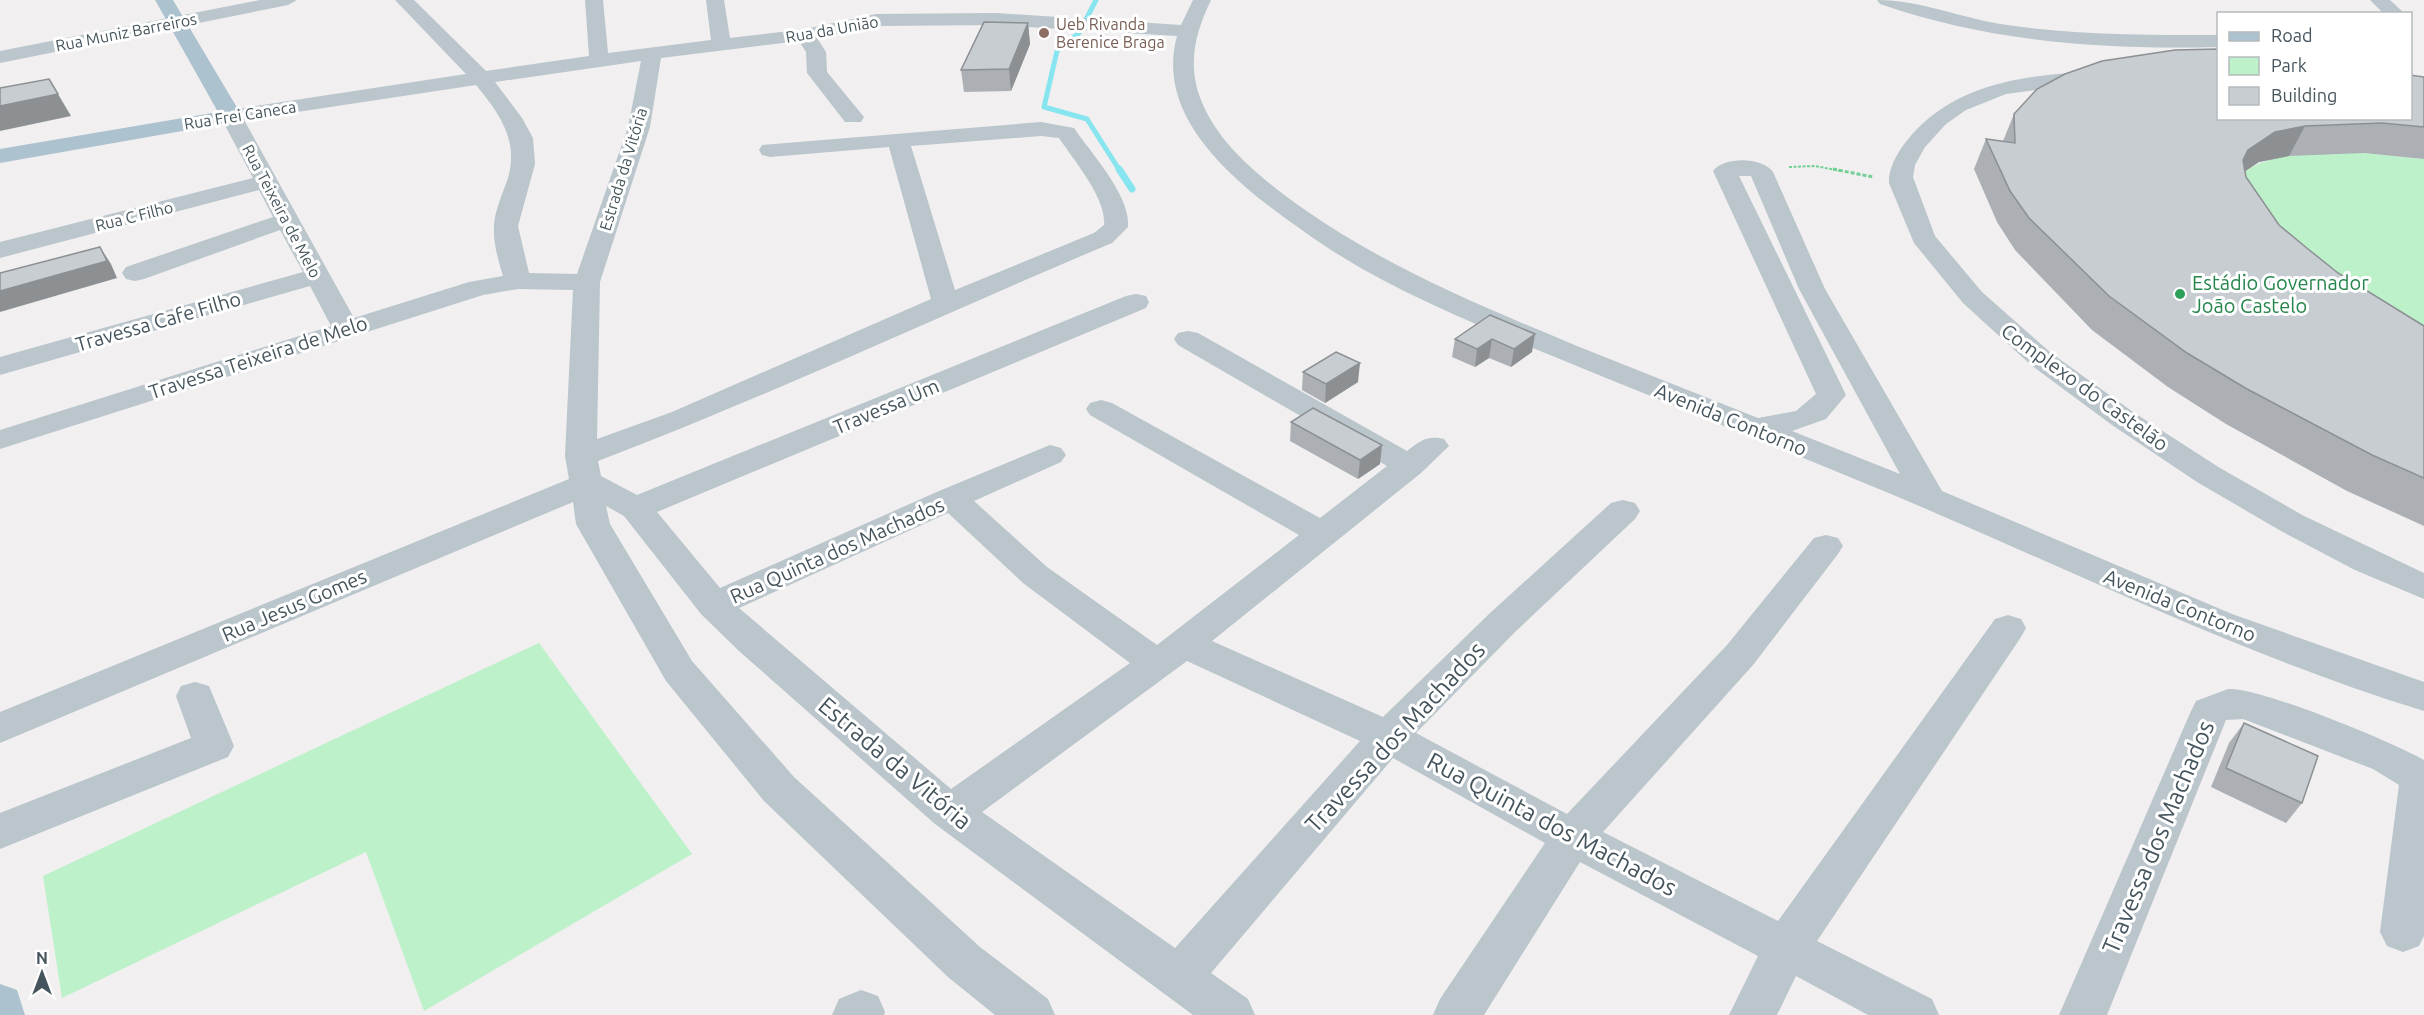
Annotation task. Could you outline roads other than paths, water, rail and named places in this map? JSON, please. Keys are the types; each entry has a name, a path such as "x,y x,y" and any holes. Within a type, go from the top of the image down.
{"main road":[{"name":"Rua Teixeira de Melo","path":"164,0 231,116"},
{"name":"Rua Frei Caneca","path":"0,156 231,116"},
{"path":"0,1006 1,1015"}],"street":[{"name":"Rua Muniz Barreiros","path":"0,57 288,0"},
{"path":"404,0 502,102 519,128 525,156 506,220 507,244 518,281 587,282"},
{"path":"594,0 599,60"},
{"path":"715,0 722,46"},
{"path":"904,0 916,18"},
{"path":"996,19 1012,0"},
{"name":"Avenida Contorno","path":"1202,0 1186,31 1181,71 1189,97 1209,135 1251,181 1319,234 1423,292 1750,428 1930,499 2222,624 2424,697"},
{"path":"1887,0 1928,15 1979,26 2038,34 2217,41"},
{"path":"2379,0 2394,12"},
{"name":"Rua da União","path":"480,78 599,60 805,35 876,20 916,18 1084,20 1186,31"},
{"path":"805,35 816,52 818,73 853,117"},
{"name":"Estrada da Vitória","path":"652,54 639,127 587,282 585,469 593,524 679,670 723,726 779,789 964,962 1030,1015"},
{"name":"Complexo do Castelão","path":"2124,75 2007,86 1977,95 1945,112 1927,130 1908,156 1900,182 1915,225 1951,277 2000,326 2074,384 2195,467 2335,547 2424,587"},
{"name":"Rua Frei Caneca","path":"231,116 480,78"},
{"name":"Rua Teixeira de Melo","path":"231,116 346,328"},
{"name":"Rua Jesus Gomes","path":"0,728 585,469 683,418 946,303 1103,238 1116,227 1118,214 1066,133 1058,130 770,150"},
{"path":"898,140 946,303"},
{"path":"1750,428 1801,421 1820,410 1831,395 1725,171 1728,169 1756,169 1761,172 1812,289 1930,499"},
{"name":"Rua C Filho","path":"0,250 268,181"},
{"path":"135,273 217,245 249,231 288,220"},
{"name":"Travessa Cafe Filho","path":"0,366 317,276"},
{"name":"Travessa Teixeira de Melo","path":"0,440 346,328 478,288 518,281"},
{"name":"Travessa Um","path":"636,508 1136,302"},
{"path":"950,812 1169,653 1421,456 1188,339"},
{"path":"1101,409 1321,533"},
{"path":"951,498 1050,455"},
{"name":"Estrada da Vitória","path":"585,469 636,508 714,605 752,642 950,812 1180,975 1231,1015"},
{"name":"Rua Quinta dos Machados","path":"714,605 951,498 1035,574 1081,611 1169,653 1388,736 1572,837 1915,1015"},
{"name":"Travessa dos Machados","path":"1180,975 1388,736 1502,624 1623,511"},
{"path":"1457,1015 1572,837 1740,655 1826,546"},
{"path":"1753,1015 1786,948 2008,628"},
{"path":"0,831 214,746 195,696"},
{"name":"Travessa dos Machados","path":"2083,1015 2210,711 2232,702 2248,705 2387,758 2416,775 2420,785 2403,932"}],"waterway":[{"path":"1096,0 1079,33 1057,51 1044,107 1087,119 1120,171"},
{"path":"1119,169 1132,189"}],"place":[{"name":"Ueb Rivanda Berenice Braga","path":"1044,33"},
{"name":"Estádio Governador João Castelo","path":"2180,294"}]}
